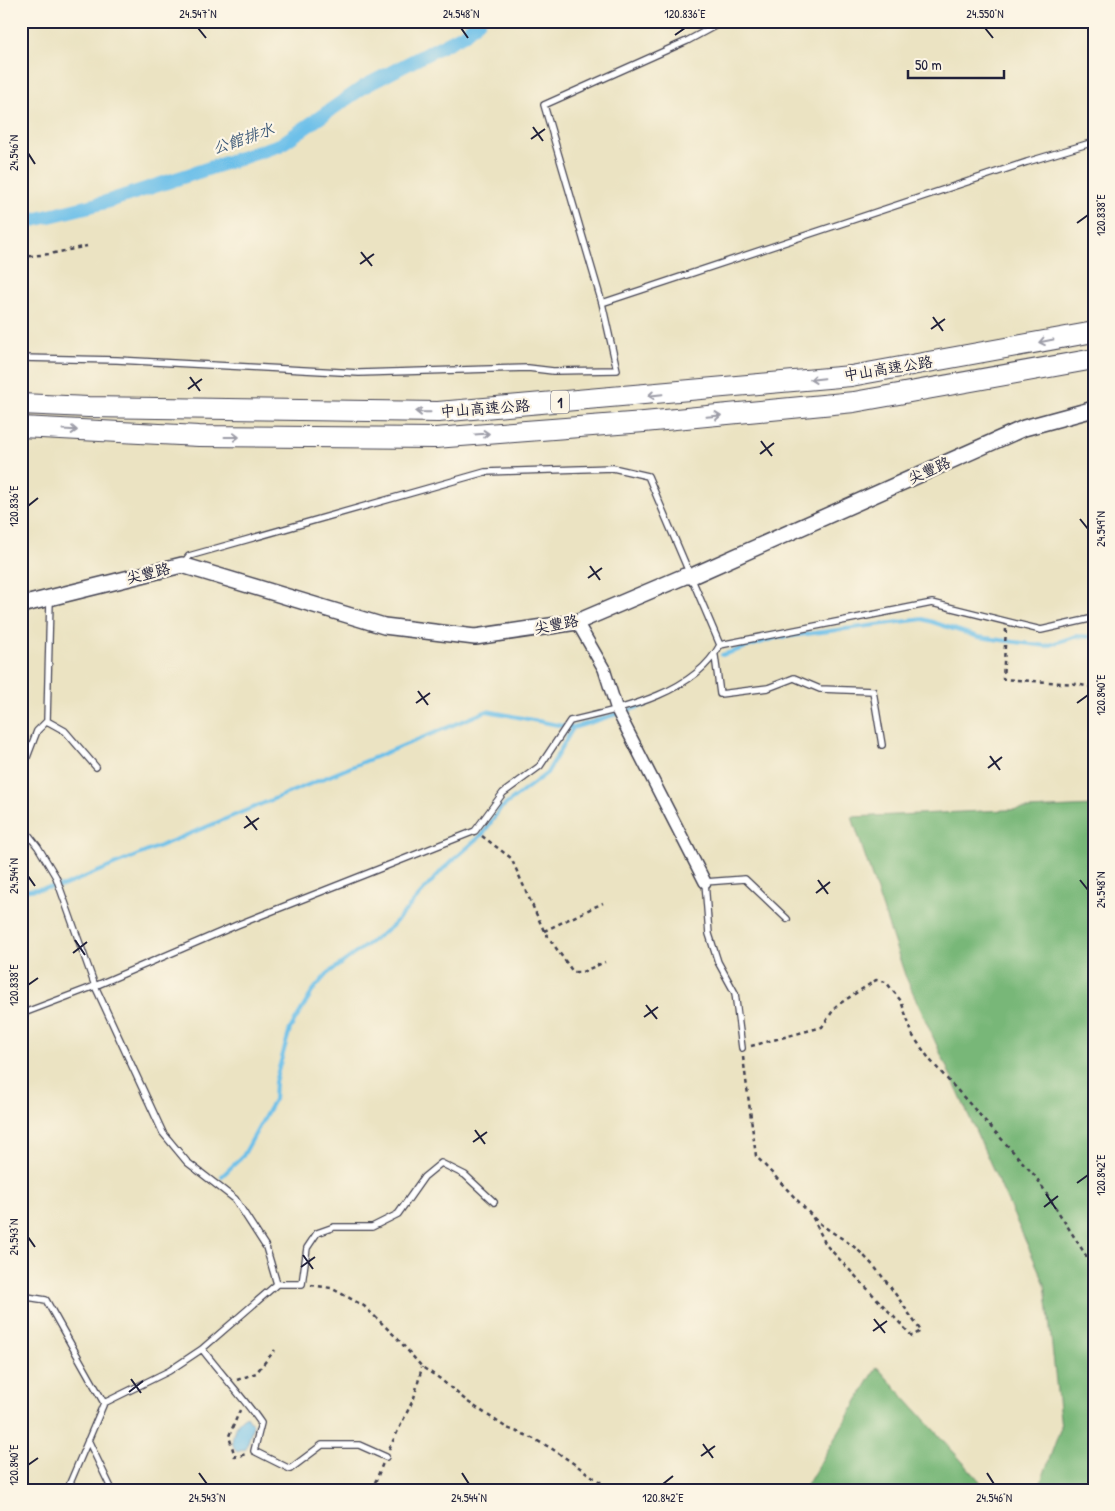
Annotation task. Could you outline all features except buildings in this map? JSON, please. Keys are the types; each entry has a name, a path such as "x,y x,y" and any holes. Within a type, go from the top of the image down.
{"highway":[{"name":"中山高速公路","path":"21,404 88,407 438,412 851,376 1094,332"},
{"name":"中山高速公路","path":"21,428 199,436 435,438 644,422 854,402 1094,359"}],"street":[{"name":"尖豐路","path":"21,605 182,565 384,626 475,637 577,622 685,576 692,576 1024,428 1094,408"},
{"path":"577,622 604,669 624,724 705,882"}],"lane":[{"path":"21,358 117,360 359,374 528,368 553,371 617,370 602,304 544,105 687,41 724,21"},
{"path":"602,304 1027,162 1094,142"},
{"path":"182,565 189,556 485,472 613,468 648,476 720,645"},
{"path":"21,773 36,731 47,721 50,598"},
{"path":"720,645 932,603 1041,630 1094,618"},
{"path":"21,1014 94,986 237,925 474,831 503,793 540,766 570,721 618,711 678,687 714,656 720,645"},
{"path":"714,656 720,694 768,688 794,678 820,689 873,692 882,745"},
{"path":"47,721 65,731 96,767"},
{"path":"21,825 38,846 56,877 94,986 163,1132 187,1162 235,1199 266,1247 277,1284"},
{"path":"742,1048 735,993 718,962 709,934 705,882 744,879 787,919"},
{"path":"67,1490 104,1404 170,1371 202,1349 277,1284 302,1284 307,1248 317,1232 334,1227 372,1227 398,1214 424,1177 441,1163 465,1175 494,1202"},
{"path":"21,1296 46,1300 104,1404"},
{"path":"202,1349 229,1384 245,1400 261,1423 254,1452 290,1469 322,1445 359,1445 386,1457"},
{"path":"88,1440 112,1490"}],"path":[{"path":"21,257 50,254 87,246"},
{"path":"1006,635 1003,679 1077,684 1094,688"},
{"path":"474,831 499,847 511,858 544,931 555,950 573,972 582,972 605,962"},
{"path":"544,931 603,904"},
{"path":"812,1216 826,1245 883,1307 912,1336 921,1331 882,1278 854,1247 819,1224 812,1216 756,1156 742,1048 822,1027 836,1006 876,980 886,982 901,1000 913,1036 930,1060 1036,1177 1094,1268"},
{"path":"302,1284 331,1288 364,1306 396,1337 422,1367 507,1428 551,1448 612,1490"},
{"path":"229,1384 256,1373 275,1350"},
{"path":"372,1490 414,1398 422,1367"},
{"path":"245,1400 229,1436 235,1457 254,1452"}],"green space":[{"path":"1094,806 1094,1490 1038,1490 1061,1427 1045,1284 905,975 852,817"},
{"path":"877,1367 988,1490 804,1490"}],"water":[{"path":"247,1416 253,1425 246,1449 237,1452 233,1443 234,1432 239,1422"}],"waterway":[{"name":"公館排水","path":"21,223 106,202 280,145 365,86 463,35 479,21"},
{"path":"722,655 775,638 923,619 978,637 1046,646 1077,636 1094,637"},
{"path":"21,891 63,886 487,711 573,728 648,704"},
{"path":"222,1176 243,1156 274,1100 275,1082 290,1029 314,989 327,974 391,927 443,869 483,834 500,809 547,773 573,728"}]}
